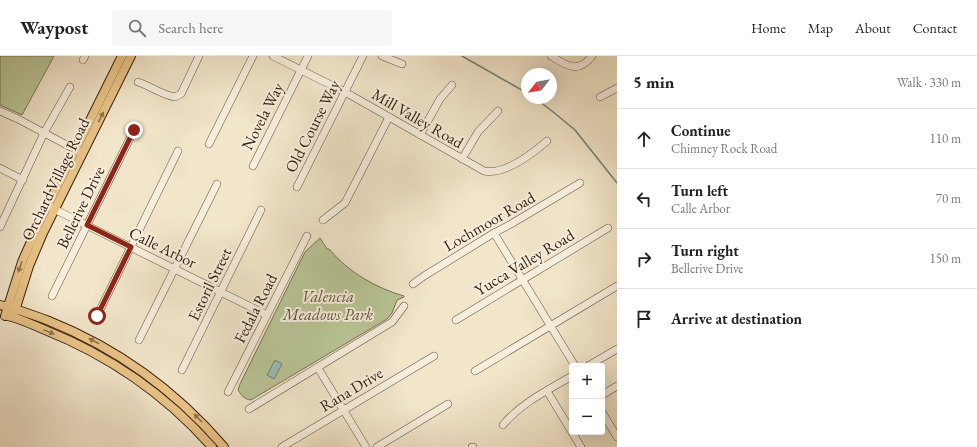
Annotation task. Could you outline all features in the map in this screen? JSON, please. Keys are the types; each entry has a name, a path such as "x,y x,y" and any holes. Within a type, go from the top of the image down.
{"main road":[{"name":"Orchard Village Road","path":"79,152 122,56"},
{"name":"Orchard Village Road","path":"6,316 8,307 34,254 51,208 79,152 131,56"},
{"path":"8,307 68,329 119,355 147,374 189,409 224,447"},
{"path":"6,316 88,349 130,374 184,418 212,447"},
{"path":"130,374 139,372 147,374"}],"street":[{"path":"138,82 175,97 180,94 199,56"},
{"path":"209,144 253,56"},
{"name":"Mill Valley Road","path":"273,56 345,92 484,172 498,172 534,152 547,141"},
{"name":"Novela Way","path":"253,166 308,56"},
{"name":"Old Course Way","path":"297,187 363,56"},
{"path":"382,56 402,64"},
{"path":"551,56 566,65 580,67 588,62 592,56"},
{"path":"420,135 440,99 452,86"},
{"path":"0,225 23,180 44,133 70,87"},
{"path":"600,97 617,88"},
{"path":"0,112 18,119 79,152"},
{"path":"462,159 478,132 498,112"},
{"path":"323,220 345,203 389,117"},
{"name":"Bellerive Drive","path":"52,296 134,130"},
{"path":"97,316 178,151"},
{"path":"0,168 23,180"},
{"name":"Lochmoor Road","path":"413,284 494,233 580,183"},
{"path":"139,340 217,184"},
{"name":"Calle Arbor","path":"51,208 267,314"},
{"name":"Estoril Street","path":"182,370 261,210"},
{"name":"Yucca Valley Road","path":"456,320 608,228"},
{"path":"494,233 572,363"},
{"name":"Fedala Road","path":"228,392 307,236"},
{"path":"475,371 617,286"},
{"path":"249,409 392,322 404,306"},
{"path":"593,363 617,349"},
{"name":"Rana Drive","path":"282,447 434,356"},
{"path":"318,368 366,447"},
{"path":"503,425 511,414 569,378"},
{"path":"605,393 617,386"},
{"path":"547,391 579,446"},
{"path":"377,447 448,404"},
{"path":"605,417 617,437"}],"green space":[{"path":"0,56 54,56 22,115 0,105"},
{"name":"Valencia Meadows Park","path":"320,238 327,249 329,249 354,272 383,289 404,297 397,300 392,313 387,319 251,400 247,399 242,396 238,390 240,384 305,252"}],"water":[{"path":"275,360 282,364 274,379 267,375"}],"waterway":[{"path":"462,56 521,90"},
{"path":"543,104 575,130 617,183"}],"route":[{"path":"97,316 131,247 87,225 134,130"}]}
